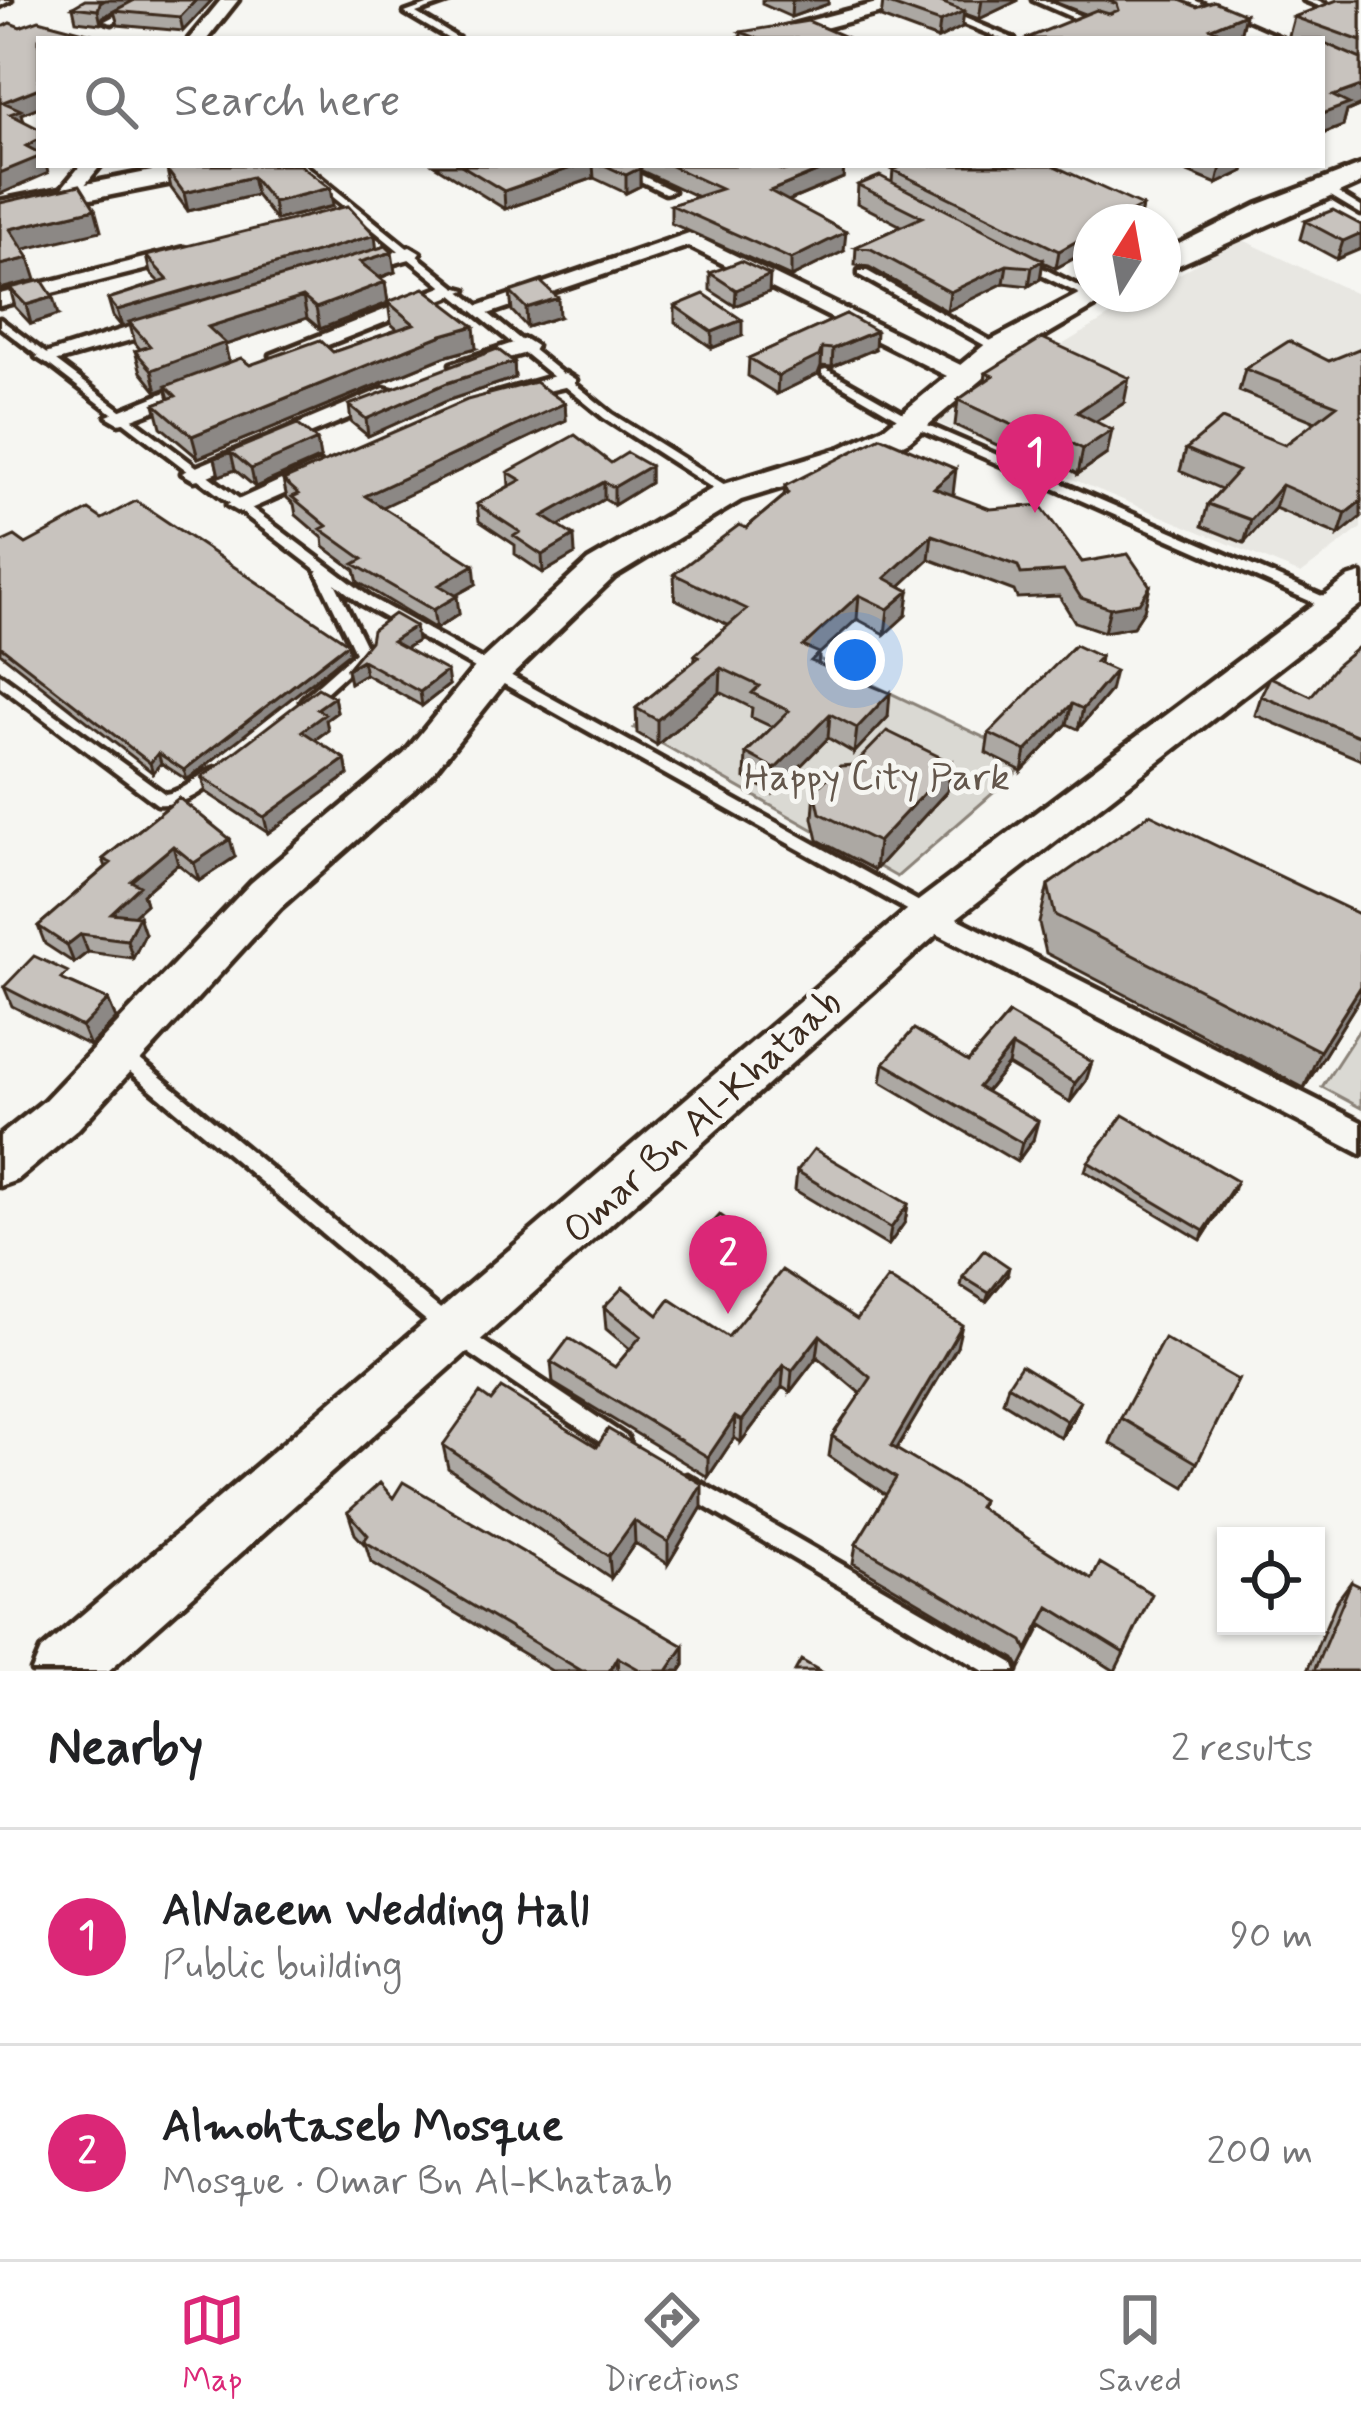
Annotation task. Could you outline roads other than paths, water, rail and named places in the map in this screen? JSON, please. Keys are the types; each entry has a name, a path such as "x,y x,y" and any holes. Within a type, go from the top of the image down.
{"street":[{"path":"200,36 230,0"},
{"path":"765,36 916,0"},
{"path":"1180,0 1259,36"},
{"path":"67,194 89,168"},
{"path":"4,205 207,168"},
{"path":"1181,254 1361,172"},
{"path":"319,220 359,210"},
{"path":"480,309 689,238 967,377"},
{"path":"0,300 218,246"},
{"path":"319,279 410,253"},
{"path":"119,416 454,290"},
{"path":"0,1165 61,1115 266,896 418,764 493,671 601,569 729,494 854,455 912,422 999,350 1073,310"},
{"path":"46,357 183,318"},
{"path":"194,473 421,379 526,346"},
{"path":"478,403 566,380"},
{"path":"239,505 349,457"},
{"name":"Omar Bn Al-Khataab","path":"62,1671 929,916 1349,596"},
{"path":"929,916 1361,1139"}],"lane":[{"path":"110,21 150,0"},
{"path":"449,0 409,13 450,36"},
{"path":"916,0 1003,36"},
{"path":"1037,0 1107,29"},
{"path":"1309,0 1324,5"},
{"path":"303,168 608,416 729,494"},
{"path":"619,168 668,191"},
{"path":"1322,187 1361,211"},
{"path":"1011,256 1073,285"},
{"path":"863,274 999,350"},
{"path":"0,322 367,601 929,916"},
{"path":"826,372 912,422 1349,596"},
{"path":"293,712 362,653 319,565"},
{"path":"0,679 163,800 183,797 238,755"},
{"path":"121,1054 455,1333 647,1460"},
{"path":"667,1472 1005,1671"}],"place":[{"name":"AlNaeem Wedding Hall","path":"1035,513"},
{"name":"Almohtaseb Mosque","path":"728,1314"}],"park label":[{"name":"Happy City Park","path":"877,775"}]}
